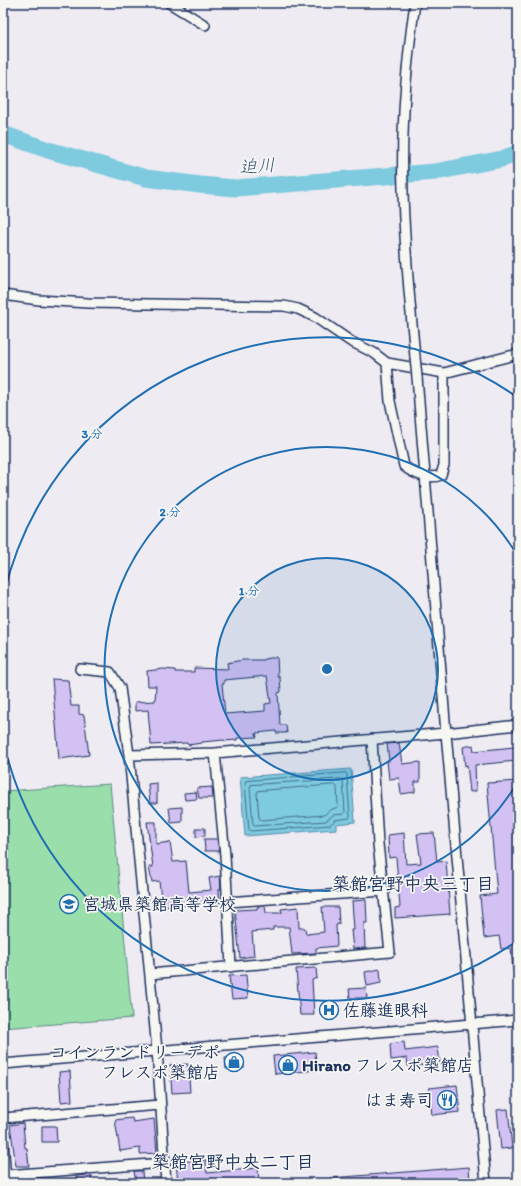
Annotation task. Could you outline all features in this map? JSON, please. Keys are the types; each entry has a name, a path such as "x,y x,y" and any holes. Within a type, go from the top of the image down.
{"street":[{"path":"169,3 205,25"},
{"path":"416,3 410,40 404,110 402,190 405,244 486,1183"},
{"path":"3,295 39,300 88,303 284,306 298,309 315,317 350,341 374,353 387,363 444,373 518,354"},
{"path":"387,363 390,401 404,466 413,473 425,476 436,477 441,475 444,465 444,373"},
{"path":"80,669 110,672 120,688 129,756 150,974 166,1183"},
{"path":"129,756 215,753 446,733 518,725"},
{"path":"150,974 390,952 378,844 372,739"},
{"path":"215,753 224,855 231,967"},
{"path":"227,902 384,891"},
{"path":"3,1064 518,1020"},
{"path":"3,1118 160,1105"},
{"path":"3,1139 6,1179 164,1163"}],"green space":[{"name":"宮城県築館高等学校","path":"110,784 132,1018 3,1028 3,791"}],"water":[{"path":"351,769 355,822 336,824 336,829 245,836 240,777"}],"building":[{"path":"277,657 278,677 280,677 281,692 278,693 280,725 286,725 287,733 276,733 276,731 256,733 257,737 202,742 188,745 187,743 151,745 148,710 135,711 135,702 155,701 156,686 148,686 147,671 163,669 175,670 175,672 194,672 194,668 228,669 227,663 243,660","holes":["267,676 271,703 265,704 265,711 225,714 222,684 224,684 224,680"]},
{"path":"52,679 68,680 71,706 79,706 79,714 84,715 89,755 59,759"},
{"path":"399,743 402,764 420,762 420,782 415,782 415,792 401,794 399,778 389,779 387,744"},
{"path":"473,745 474,751 514,747 516,761 475,765 476,791 470,792 463,747"},
{"path":"518,781 518,970 513,971 511,948 501,949 499,936 484,938 480,896 497,894 487,783"},
{"path":"157,783 157,803 150,803 148,784"},
{"path":"212,787 213,798 199,798 197,788"},
{"path":"196,792 197,799 185,800 184,793"},
{"path":"182,807 182,822 171,823 169,808"},
{"path":"147,822 156,822 156,844 170,842 173,862 186,861 189,892 211,890 209,878 220,876 220,903 162,907 159,881 152,882 149,867 153,867"},
{"path":"196,828 205,828 205,836 196,837"},
{"path":"404,833 406,864 421,863 417,834 434,833 437,862 446,861 450,914 395,918 395,908 400,907 396,857 389,858 388,835"},
{"path":"204,839 217,839 219,851 205,851"},
{"path":"366,900 367,923 364,923 365,948 353,949 351,930 354,930 352,901"},
{"path":"265,906 266,913 282,913 281,909 298,907 299,928 305,928 306,934 324,932 322,907 338,907 339,924 336,925 337,946 316,948 316,953 292,954 289,927 273,927 273,930 252,932 254,956 240,958 235,910 257,909 257,907"},
{"path":"316,968 317,978 312,980 314,1015 300,1015 296,969"},
{"path":"380,969 381,983 367,986 365,972"},
{"path":"246,975 248,998 232,999 229,976"},
{"path":"366,988 367,998 350,998 349,989"},
{"path":"404,1042 405,1051 438,1047 440,1064 408,1066 407,1058 391,1060 390,1044"},
{"path":"315,1052 317,1070 275,1074 273,1056"},
{"path":"243,1057 244,1068 226,1069 225,1058"},
{"path":"188,1064 190,1092 172,1093 170,1065"},
{"path":"70,1071 72,1101 61,1102 59,1072"},
{"path":"457,1085 460,1112 432,1115 429,1088"},
{"path":"508,1109 512,1148 501,1149 497,1110"},
{"path":"132,1118 133,1122 154,1119 157,1153 140,1154 140,1148 120,1151 115,1120"},
{"path":"23,1123 25,1148 27,1148 29,1166 16,1166 10,1125"},
{"path":"42,1126 56,1126 57,1142 42,1142"},
{"path":"206,1160 207,1173 258,1168 259,1183 178,1183 176,1162"},
{"path":"469,1167 470,1183 331,1183 331,1178"},
{"path":"134,1171 142,1171 143,1183 136,1183"},
{"path":"91,1175 92,1183 77,1183 76,1176"}],"waterway":[{"name":"迫川","path":"3,134 48,150 146,178 236,188 435,172 502,159 518,153"}],"place":[{"name":"宮城県築館高等学校","path":"69,904"},
{"name":"佐藤進眼科","path":"329,1010"},
{"name":"コインランドリーデポ フレスポ築館店","path":"234,1062"},
{"name":"Hirano フレスポ築館店","path":"288,1065"},
{"name":"はま寿司","path":"447,1100"}],"district":[{"name":"築館宮野中央三丁目","path":"413,884"},
{"name":"築館宮野中央二丁目","path":"233,1162"}]}
